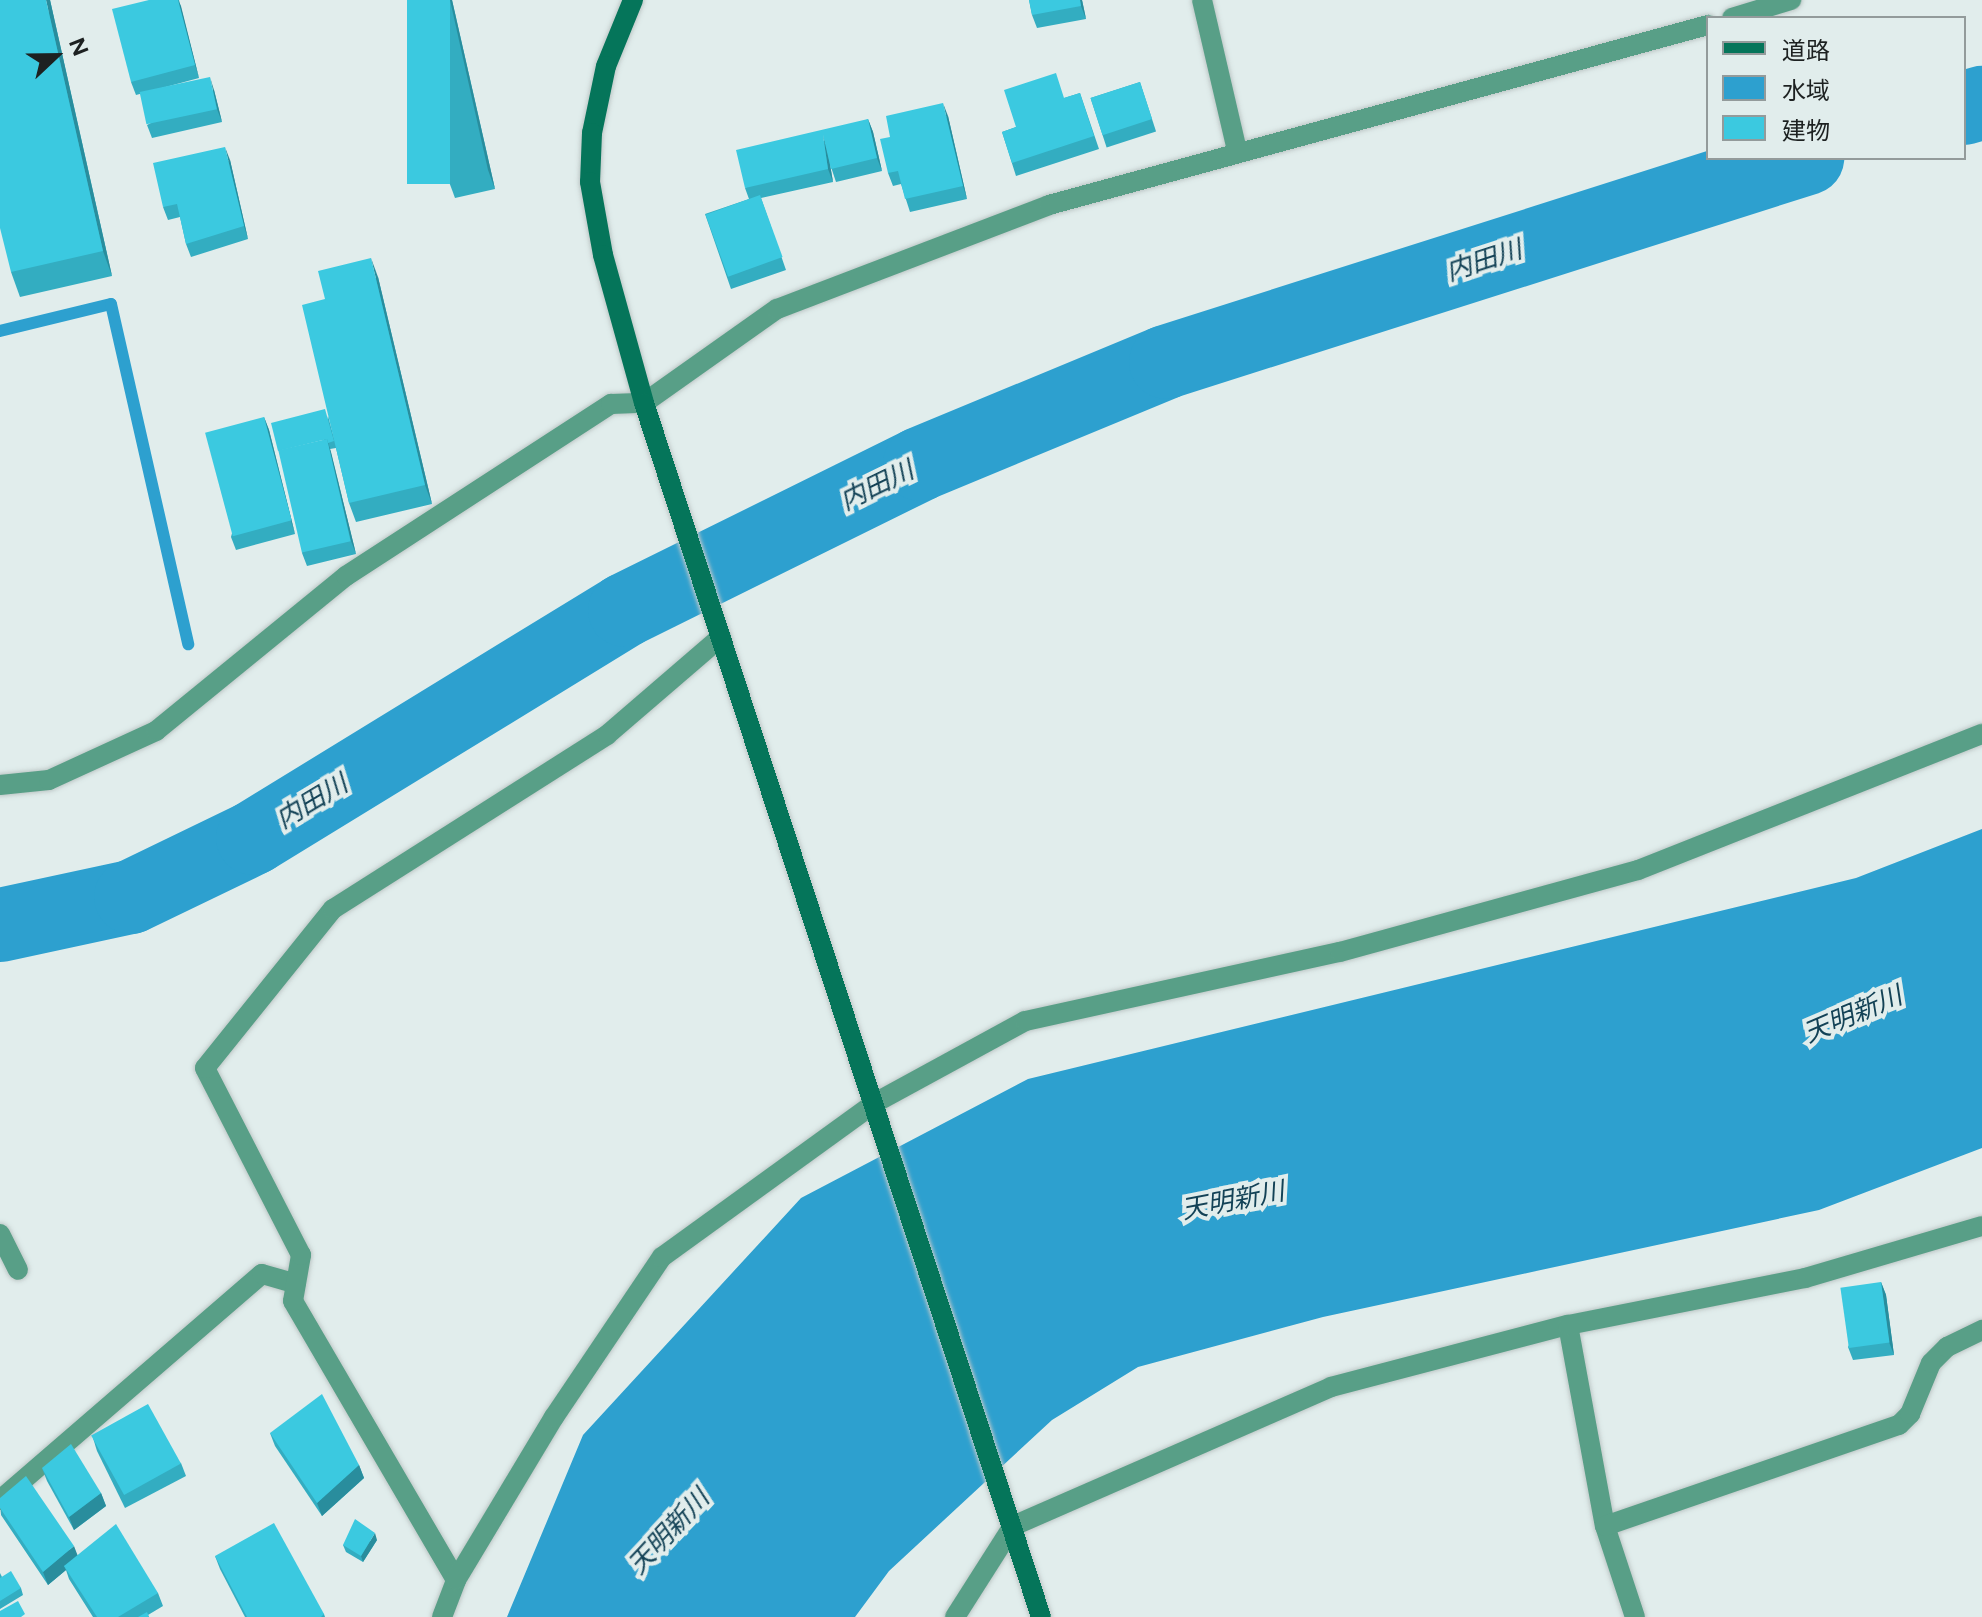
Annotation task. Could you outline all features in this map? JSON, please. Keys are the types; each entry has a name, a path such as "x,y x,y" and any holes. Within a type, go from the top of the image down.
{"street":[{"path":"633,0 606,66 592,133 590,182 603,255 644,403 1041,1617"},
{"path":"1202,0 1237,151"},
{"path":"1739,16 1791,0"},
{"path":"0,785 49,780 156,731 346,576 611,404 644,403 777,309 1049,205 1237,151 1706,26"},
{"path":"456,1580 293,1301 301,1255 205,1068 333,909 607,735 721,637"},
{"path":"442,1617 456,1580 554,1417 662,1257 873,1104 1025,1021 1340,952 1638,870 1982,734"},
{"path":"955,1617 1013,1526 1331,1387 1568,1325 1805,1278 1982,1226"},
{"path":"0,1234 18,1270"},
{"path":"0,1500 262,1274 296,1284"},
{"path":"1568,1325 1605,1526 1635,1617"},
{"path":"1605,1526 1899,1425 1910,1414 1931,1363 1947,1347 1982,1330"}],"water":[{"name":"天明新川","path":"1982,829 1982,1148 1819,1210 1323,1317 1138,1367 1052,1420 889,1571 855,1617 507,1617 583,1435 801,1198 1028,1079 1856,878"}],"building":[{"path":"0,0 46,0 103,251 11,272 0,228"},
{"path":"149,0 178,0 195,65 131,82 112,9"},
{"path":"407,0 450,0 450,184 407,184"},
{"path":"1029,0 1080,0 1081,6 1032,15"},
{"path":"1056,73 1064,98 1080,93 1094,136 1012,163 1002,132 1016,127 1004,90"},
{"path":"210,77 217,109 146,124 140,92"},
{"path":"1140,82 1152,119 1103,135 1091,98"},
{"path":"943,103 963,186 905,199 898,171 888,173 880,139 890,137 886,116"},
{"path":"868,119 877,158 831,169 823,135 828,169 745,188 736,150"},
{"path":"225,147 244,226 186,244 177,204 163,207 153,163"},
{"path":"760,195 783,257 728,277 705,215"},
{"path":"371,258 425,485 349,503 302,305 325,299 318,271"},
{"path":"325,409 334,441 328,443 327,439 278,451 271,423"},
{"path":"264,417 292,520 233,536 205,433"},
{"path":"327,439 351,541 302,553 278,450"},
{"path":"1881,1282 1889,1342 1849,1348 1840,1288"},
{"path":"322,1394 359,1465 317,1503 270,1433"},
{"path":"148,1404 181,1463 124,1495 91,1436"},
{"path":"71,1444 101,1493 69,1517 42,1468"},
{"path":"26,1476 74,1546 43,1572 0,1508 0,1498"},
{"path":"355,1519 375,1533 361,1556 343,1545"},
{"path":"274,1523 324,1614 321,1617 247,1617 215,1556"},
{"path":"116,1524 158,1593 118,1617 97,1617 64,1566"},
{"path":"11,1571 21,1588 0,1601 0,1578"},
{"path":"18,1601 25,1614 21,1617 0,1617 0,1611"}],"waterway":[{"name":"内田川","path":"1966,107 1982,103"},
{"name":"内田川","path":"0,925 131,897 253,838 625,610 920,464 1166,362 1801,160"},
{"path":"0,331 111,304 188,644"}]}
